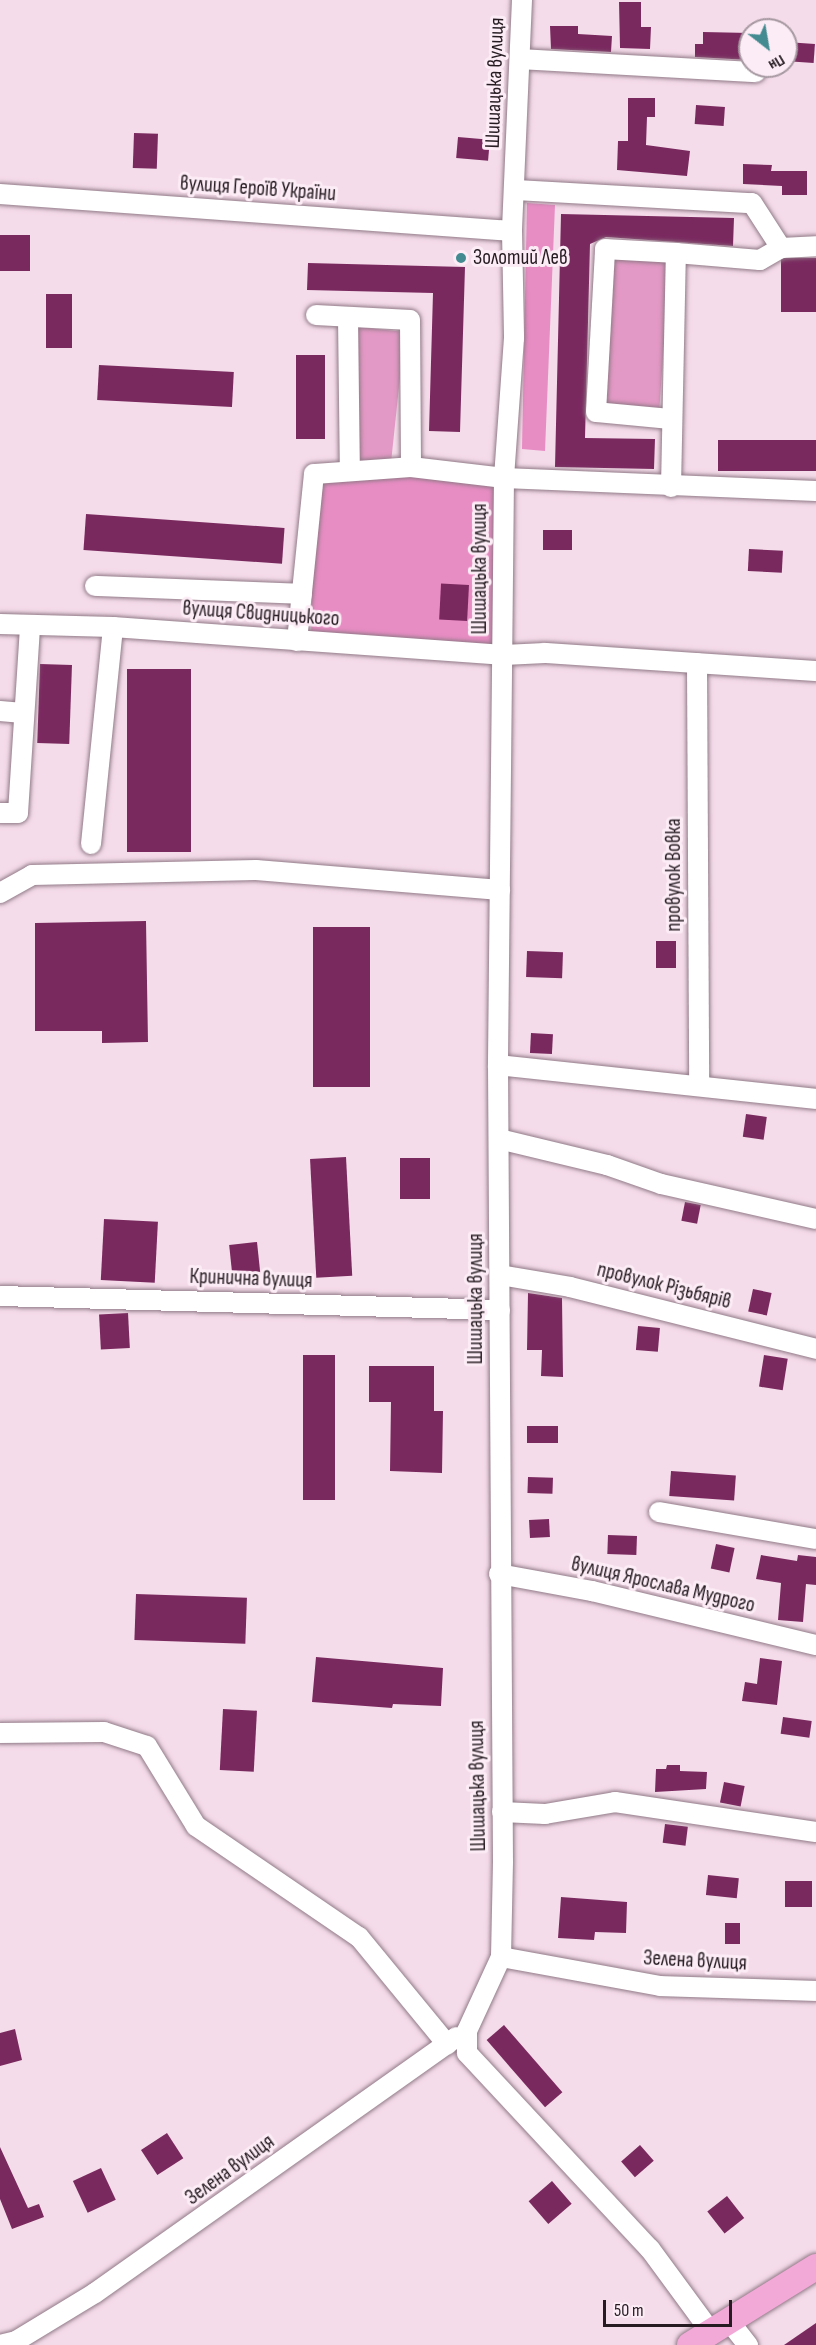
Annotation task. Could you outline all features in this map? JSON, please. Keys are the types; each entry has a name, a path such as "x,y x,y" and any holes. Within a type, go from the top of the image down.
{"main road":[{"path":"710,2333 816,2267"}],"street":[{"name":"Шишацька вулиця","path":"467,2031 501,1957 498,1065 500,890 511,655 504,478 514,338 512,231 516,190 522,0"},
{"path":"520,58 738,71"},
{"path":"516,190 752,203 781,248"},
{"name":"вулиця Героїв України","path":"0,194 512,231"},
{"path":"672,419 596,412 605,249 760,260 781,248 816,246"},
{"path":"671,487 676,253"},
{"path":"316,315 410,320 411,467"},
{"path":"348,317 350,471"},
{"path":"297,640 314,474 411,467 504,478 671,487 816,491"},
{"path":"95,586 302,594"},
{"name":"вулиця Свидницького","path":"0,624 30,627 113,627 511,655 545,652 816,672"},
{"path":"0,813 18,813 30,627"},
{"path":"91,844 113,627"},
{"name":"провулок Вовка","path":"697,663 699,1086"},
{"path":"0,711 23,713"},
{"path":"0,893 32,875 256,870 500,890"},
{"path":"498,1065 816,1099"},
{"path":"499,1139 607,1165 661,1184 816,1219"},
{"name":"провулок Різьбярів","path":"500,1275 570,1287 816,1348"},
{"name":"Кринична вулиця","path":"0,1296 500,1310"},
{"path":"658,1512 816,1539"},
{"name":"вулиця Ярослава Мудрого","path":"499,1574 602,1594 816,1645"},
{"path":"0,1733 104,1732 147,1746 196,1826 359,1937 447,2044"},
{"path":"502,1812 545,1814 615,1803 816,1832"},
{"name":"Зелена вулиця","path":"501,1957 660,1986 816,1990"},
{"path":"467,2031 467,2053 650,2249 710,2333 748,2345"},
{"name":"Зелена вулиця","path":"5,2341 210,2215 467,2031"}],"shaded area":[{"path":"527,203 555,205 545,451 522,449"},
{"path":"611,255 670,259 659,412 600,408"},
{"path":"358,327 405,332 391,464 344,459"},
{"path":"314,474 504,477 501,645 311,642"}],"building":[{"path":"619,2 641,2 641,27 651,27 650,49 620,48"},
{"path":"550,26 578,26 578,34 612,36 611,52 551,49"},
{"path":"703,32 738,33 738,59 695,57 695,44 703,44"},
{"path":"798,43 815,44 814,63 798,62"},
{"path":"628,98 655,98 655,117 647,117 646,145 690,151 687,176 617,170 618,141 628,141"},
{"path":"696,105 725,107 724,126 695,124"},
{"path":"134,133 158,134 157,169 133,168"},
{"path":"458,137 490,140 488,161 456,158"},
{"path":"743,164 772,165 771,171 807,171 807,195 782,195 782,186 743,184"},
{"path":"561,214 734,218 733,246 606,237 590,244 585,438 655,439 654,469 555,467"},
{"path":"0,235 30,235 30,271 0,271"},
{"path":"781,258 816,258 816,312 781,312"},
{"path":"308,263 465,267 460,432 429,431 433,293 307,290"},
{"path":"46,294 72,294 72,348 46,348"},
{"path":"296,355 325,355 325,439 296,439"},
{"path":"99,365 234,372 232,407 97,400"},
{"path":"718,440 816,440 816,471 718,471"},
{"path":"86,514 285,528 282,564 83,550"},
{"path":"543,530 572,530 572,550 543,550"},
{"path":"749,549 783,551 782,573 748,571"},
{"path":"441,584 469,585 467,621 439,619"},
{"path":"40,664 72,665 69,744 37,743"},
{"path":"127,669 191,669 191,852 127,852"},
{"path":"146,921 148,1042 102,1043 102,1031 35,1031 35,923"},
{"path":"313,927 370,927 370,1087 313,1087"},
{"path":"656,941 676,941 676,968 656,968"},
{"path":"527,951 563,952 562,978 526,977"},
{"path":"531,1033 553,1034 552,1054 530,1053"},
{"path":"746,1114 767,1117 764,1140 743,1137"},
{"path":"346,1157 352,1276 316,1278 310,1159"},
{"path":"400,1158 430,1158 430,1199 400,1199"},
{"path":"685,1202 701,1205 697,1224 681,1221"},
{"path":"104,1219 158,1222 155,1283 101,1280"},
{"path":"257,1242 260,1272 232,1275 229,1245"},
{"path":"753,1289 772,1293 767,1315 748,1311"},
{"path":"528,1293 562,1298 563,1377 541,1376 542,1350 527,1350"},
{"path":"128,1313 130,1348 101,1349 99,1315"},
{"path":"638,1326 660,1328 658,1352 636,1350"},
{"path":"303,1355 335,1355 335,1500 303,1500"},
{"path":"764,1355 788,1359 783,1390 759,1387"},
{"path":"369,1366 434,1366 434,1411 443,1411 442,1473 390,1471 391,1402 369,1402"},
{"path":"527,1426 558,1426 558,1443 527,1443"},
{"path":"671,1471 736,1476 734,1500 669,1496"},
{"path":"528,1477 553,1478 552,1494 527,1493"},
{"path":"549,1519 550,1537 530,1538 529,1520"},
{"path":"608,1535 637,1536 636,1555 607,1554"},
{"path":"716,1544 735,1548 729,1572 711,1568"},
{"path":"761,1555 797,1561 798,1555 816,1557 816,1585 806,1584 803,1622 778,1620 781,1583 756,1579"},
{"path":"136,1594 247,1598 245,1644 134,1640"},
{"path":"316,1657 443,1668 441,1706 393,1704 392,1708 312,1702"},
{"path":"760,1658 782,1661 777,1705 742,1701 745,1682 757,1684"},
{"path":"223,1709 257,1711 254,1772 220,1770"},
{"path":"783,1717 812,1721 809,1738 781,1734"},
{"path":"667,1765 680,1765 680,1771 707,1772 706,1789 655,1792 656,1769 666,1769"},
{"path":"724,1782 745,1786 741,1807 720,1803"},
{"path":"665,1824 688,1827 686,1846 663,1843"},
{"path":"708,1875 739,1878 737,1898 706,1895"},
{"path":"785,1881 812,1881 812,1907 785,1907"},
{"path":"561,1897 627,1902 626,1933 595,1932 594,1940 558,1938"},
{"path":"725,1923 740,1923 740,1944 725,1944"},
{"path":"504,2025 562,2092 545,2107 487,2040"},
{"path":"15,2029 22,2060 0,2066 0,2033"},
{"path":"167,2133 183,2158 157,2175 141,2150"},
{"path":"640,2145 654,2161 635,2177 621,2161"},
{"path":"0,2147 28,2208 39,2204 44,2217 12,2229 0,2199"},
{"path":"101,2168 116,2200 88,2213 73,2181"},
{"path":"552,2181 572,2204 548,2224 529,2201"},
{"path":"727,2196 744,2218 725,2233 707,2211"},
{"path":"816,2323 816,2345 784,2345"}],"place":[{"name":"Золотий Лев","path":"461,258"}]}
